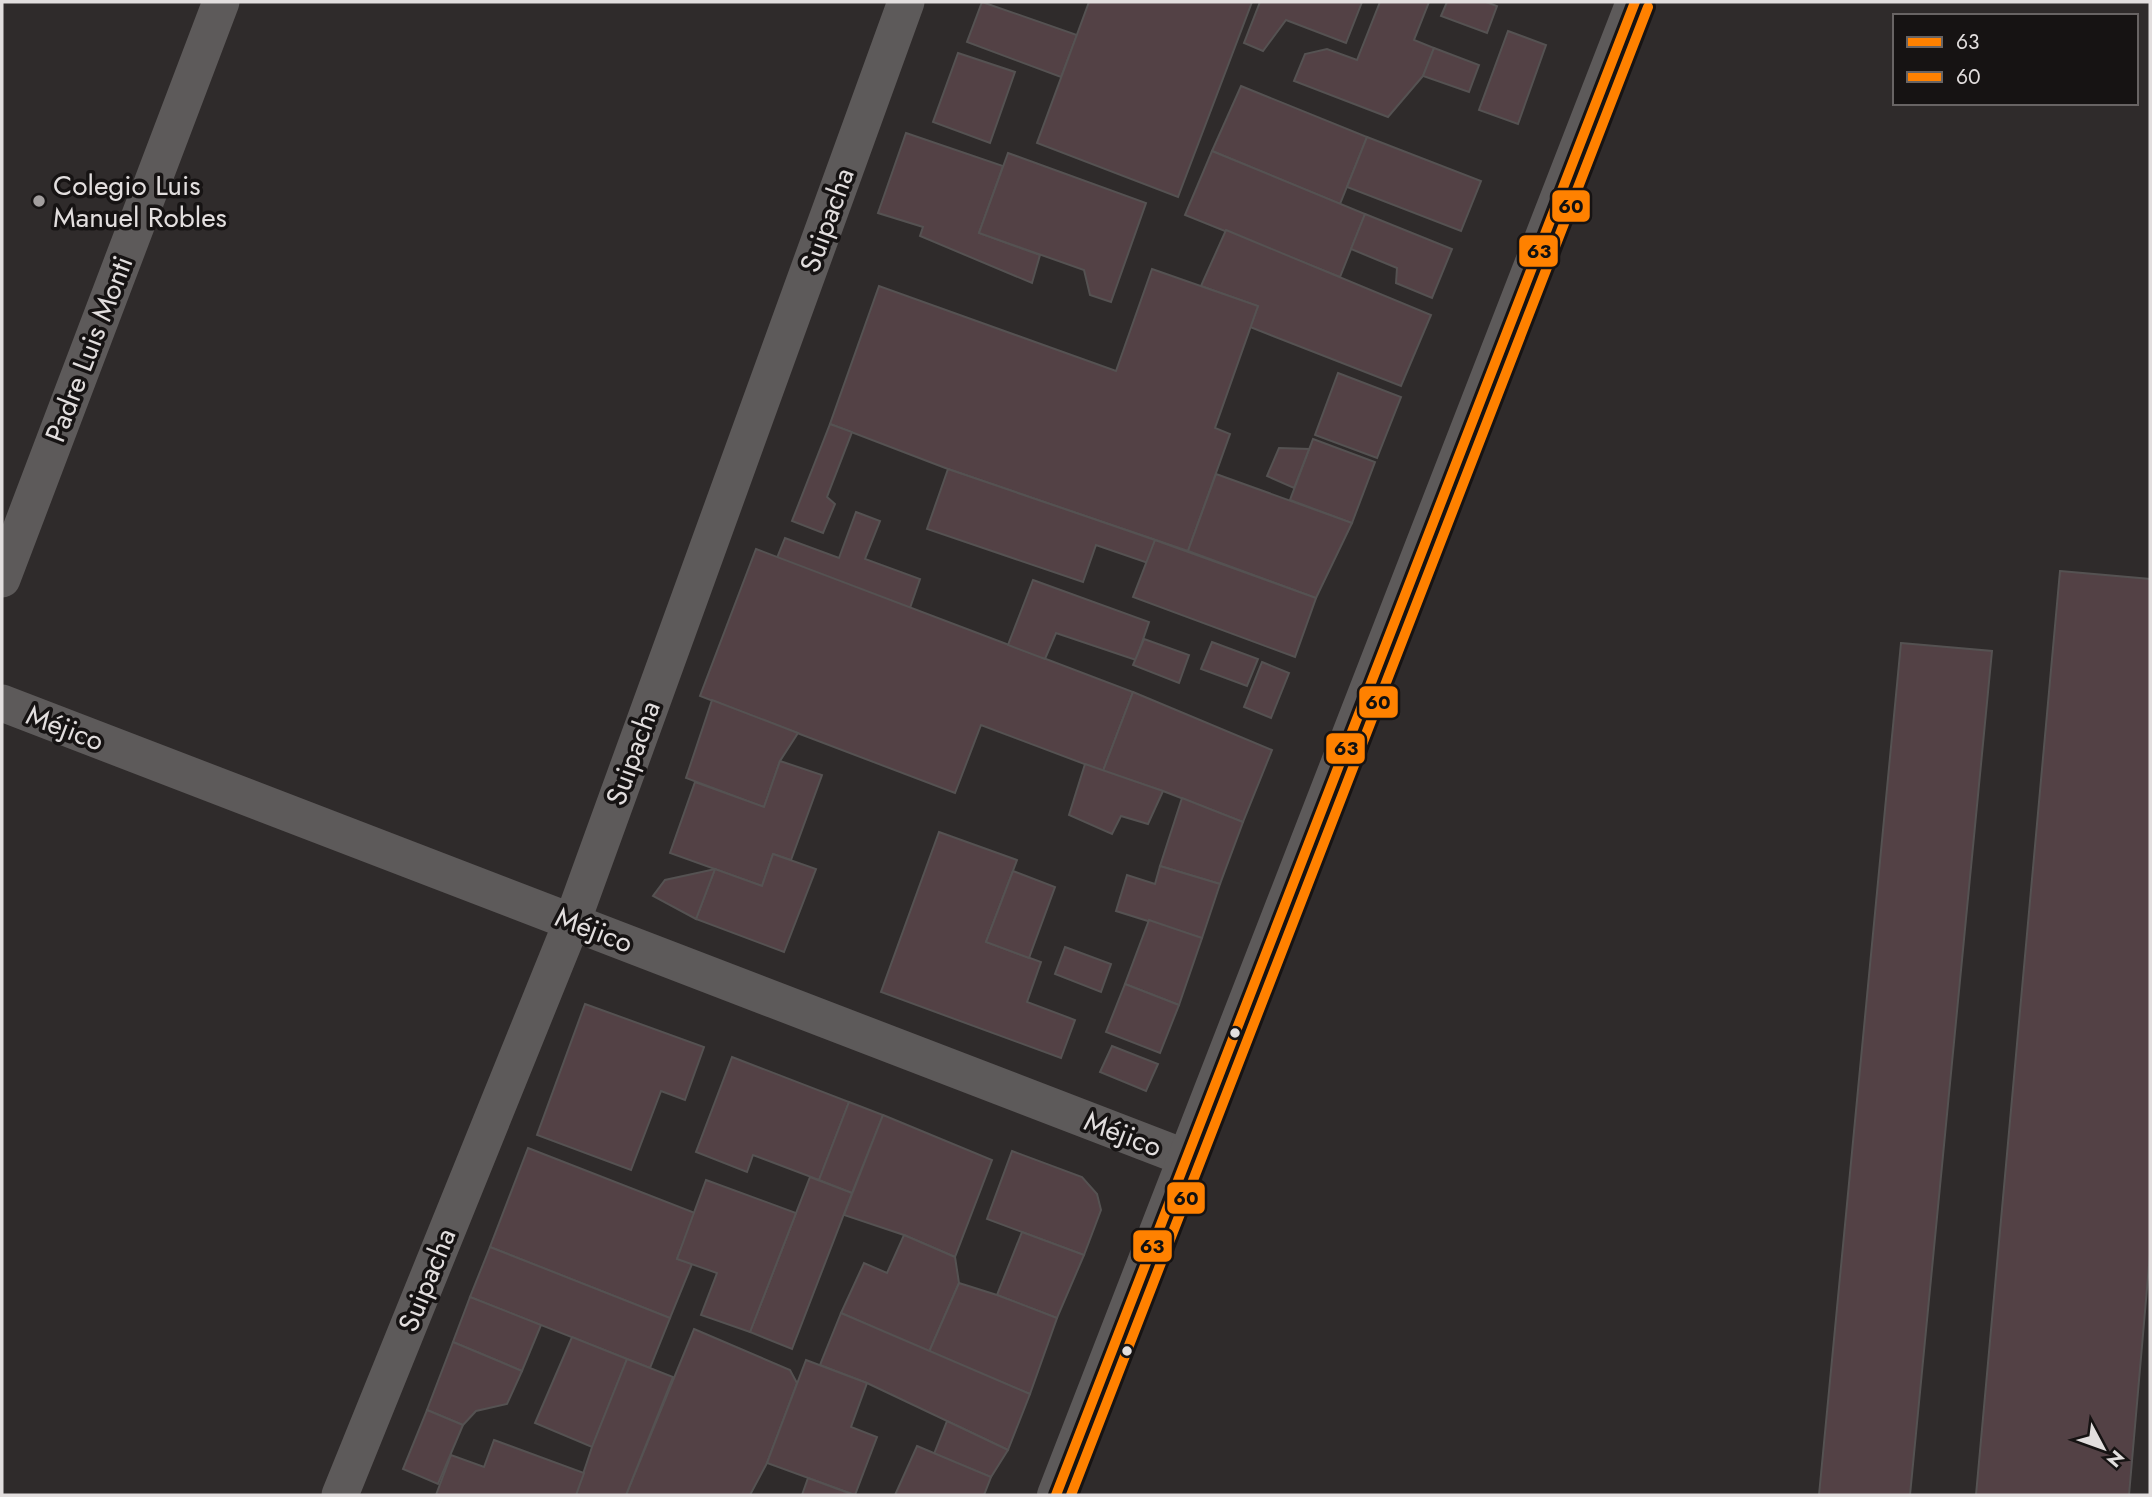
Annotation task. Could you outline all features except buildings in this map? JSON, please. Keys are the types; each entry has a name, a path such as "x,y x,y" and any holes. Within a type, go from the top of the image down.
{"main road":[{"path":"1056,1495 1635,2"}],"street":[{"name":"Padre Luis Monti","path":"2,579 221,2"},
{"name":"Suipacha","path":"340,1495 572,922 906,2"},
{"name":"Méjico","path":"2,703 1186,1158"}],"transit line":[{"name":"63","path":"1056,1495 1635,2"},
{"name":"60","path":"1071,1495 1648,7"}],"place":[{"name":"Colegio Luis Manuel Robles","path":"39,201"}]}
